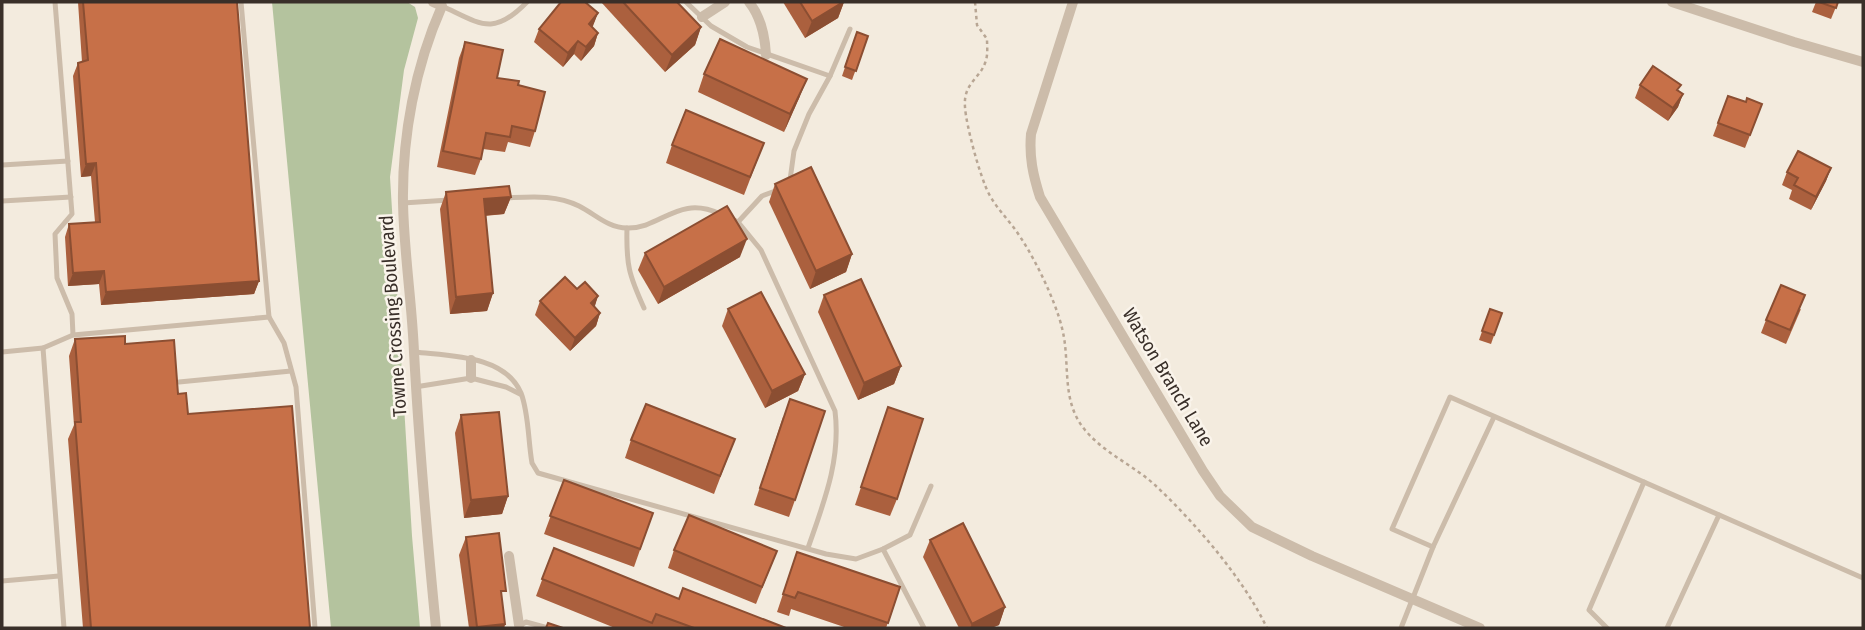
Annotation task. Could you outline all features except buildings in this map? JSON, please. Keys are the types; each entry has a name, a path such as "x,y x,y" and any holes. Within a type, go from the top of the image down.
{"street":[{"path":"702,17 725,2"},
{"path":"749,2 755,9 765,37 766,55"},
{"name":"Watson Branch Lane","path":"1073,2 1031,134 1030,154 1040,197 1203,471 1235,513 1252,527 1480,628"},
{"path":"1672,2 1863,62"},
{"name":"Towne Crossing Boulevard","path":"436,628 415,387 415,352 403,203 406,156 417,78 438,4"},
{"path":"471,360 471,378"},
{"path":"509,556 518,626"}],"lane":[{"path":"55,2 72,214 55,234 57,278 72,314 73,335"},
{"path":"241,2 268,317 284,343 296,387 315,628"},
{"path":"438,4 484,25 500,23 514,16 527,2"},
{"path":"686,2 726,36 766,55 830,76"},
{"path":"738,222 762,196 787,187 792,176 794,151 850,29"},
{"path":"2,165 68,161"},
{"path":"499,198 549,196 578,205 605,222 627,228 638,228 678,209 709,209 738,222 761,250 835,411 838,432 836,457 829,488 808,548"},
{"path":"2,201 71,197"},
{"path":"403,203 461,200"},
{"path":"627,228 630,276 644,308"},
{"path":"2,352 43,348 73,335 268,317"},
{"path":"43,348 64,628"},
{"path":"415,352 471,360 497,367 515,382 522,395 532,463 538,473 826,554 856,559 910,535 931,486"},
{"path":"179,382 292,372"},
{"path":"415,387 471,378 506,387 522,395"},
{"path":"1433,547 1392,528 1450,397 1863,578"},
{"path":"1401,628 1433,547 1494,417"},
{"path":"1607,628 1589,610 1644,482"},
{"path":"1667,628 1719,515"},
{"path":"883,549 924,628"},
{"path":"2,581 59,576"},
{"path":"518,626 526,622 548,628"}],"path":[{"path":"975,2 977,25 987,39 986,62 966,90 965,107 974,145 986,190 998,210 1014,228 1054,305 1062,330 1067,390 1072,407 1084,430 1114,456 1155,485 1199,532 1254,600 1267,628"}],"green space":[{"path":"272,2 407,2 415,7 418,18 404,70 390,177 420,628 331,628"}]}
